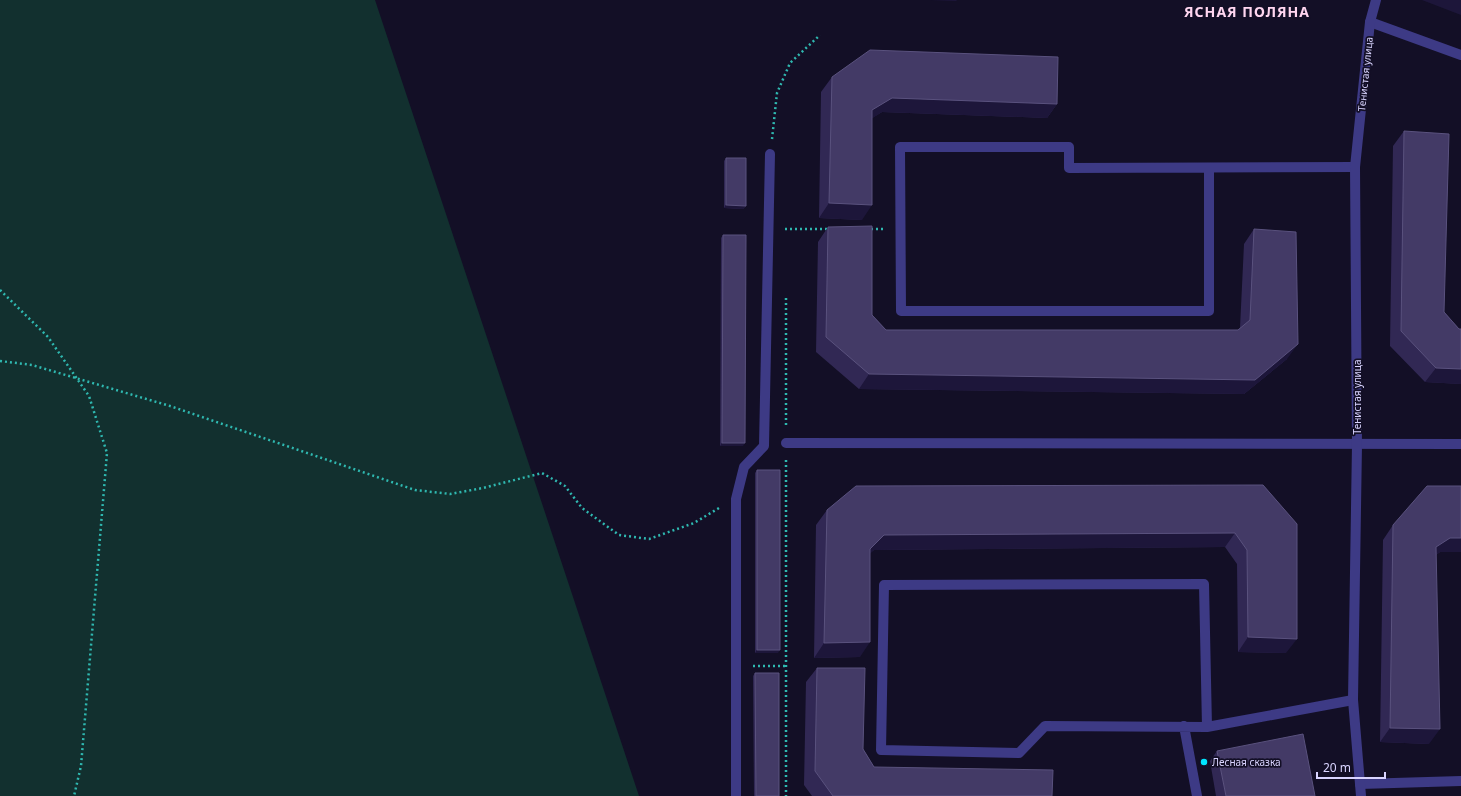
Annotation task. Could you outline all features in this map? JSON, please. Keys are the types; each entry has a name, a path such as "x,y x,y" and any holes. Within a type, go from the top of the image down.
{"street":[{"name":"Тенистая улица","path":"1361,796 1353,700 1357,444 1355,167 1370,22 1376,0"},
{"path":"1370,22 1461,55"},
{"path":"1209,168 1209,311 901,311 900,147 1069,147 1069,168 1355,167"},
{"path":"736,796 736,499 744,467 764,446 770,154"},
{"path":"786,443 1461,444"},
{"path":"1207,727 1204,584 884,584 881,750 1019,753 1045,726 1207,727 1353,700"},
{"path":"1184,726 1197,796"},
{"path":"1360,784 1461,781"}],"path":[{"path":"770,154 777,93 790,63 820,35"},
{"path":"768,229 832,229"},
{"path":"786,229 786,237"},
{"path":"870,229 900,229"},
{"path":"0,290 48,337 89,396 107,453 81,766 74,796"},
{"path":"786,292 786,796"},
{"path":"0,360 32,365 170,406 415,490 450,494 483,488 542,473 564,486 582,508 619,535 649,539 694,523 736,499"},
{"path":"736,666 786,666"}],"green space":[{"path":"0,0 375,0 639,796 0,796"}],"building":[{"path":"870,50 1058,57 1057,104 892,98 872,110 872,205 829,203 832,77"},
{"path":"1404,131 1449,134 1444,312 1459,329 1461,329 1461,369 1436,368 1401,331"},
{"path":"726,158 746,158 746,206 726,205"},
{"path":"872,226 872,315 886,330 1238,330 1250,320 1254,229 1296,232 1298,344 1255,380 869,374 826,337 828,227"},
{"path":"723,235 746,235 745,443 722,443"},
{"path":"757,470 780,470 780,650 757,650"},
{"path":"1263,485 1297,524 1297,639 1248,637 1247,550 1235,533 884,535 870,549 870,642 824,643 827,510 856,486"},
{"path":"1427,486 1461,486 1461,538 1450,538 1436,547 1440,729 1390,728 1393,525"},
{"path":"817,668 865,668 863,749 874,767 1053,770 1052,796 833,796 815,771"},
{"path":"755,673 779,673 779,796 756,796"},
{"path":"1303,734 1315,796 1226,796 1217,751"}],"place":[{"name":"Лесная сказка","path":"1204,762"}],"district":[{"name":"ЯСНАЯ ПОЛЯНА","path":"1247,12"}]}
